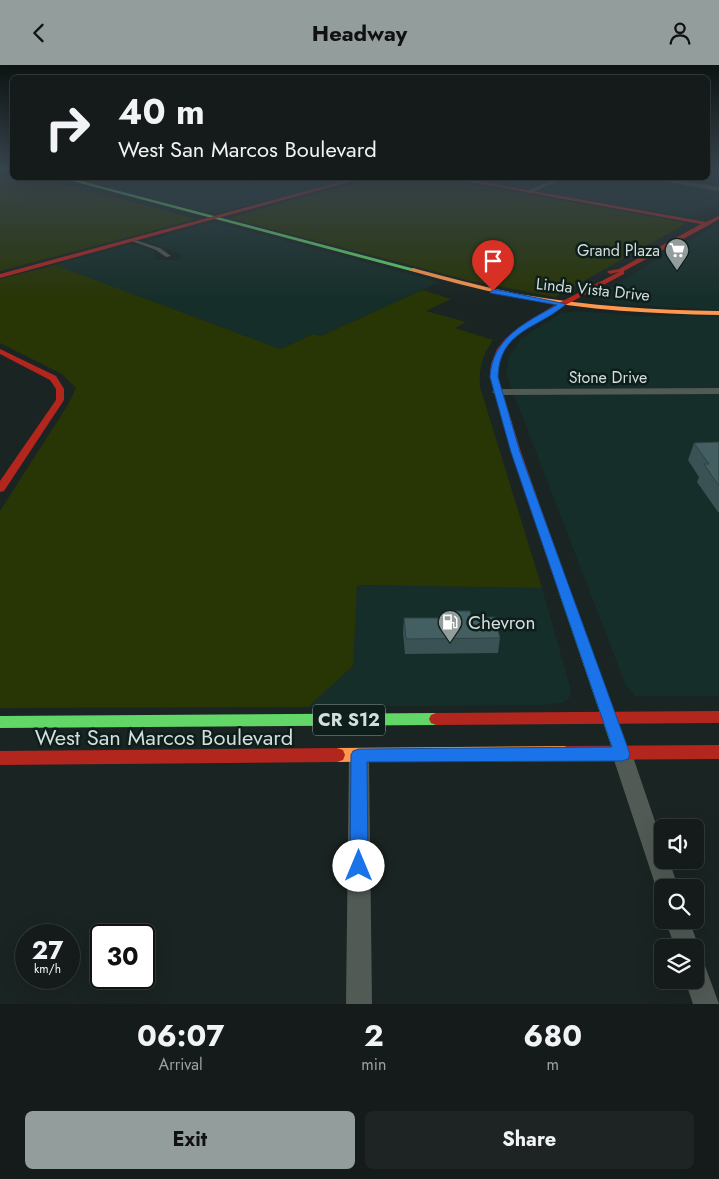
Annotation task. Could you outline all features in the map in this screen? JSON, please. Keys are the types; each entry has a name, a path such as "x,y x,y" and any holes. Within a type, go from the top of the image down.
{"main road":[{"name":"Linda Vista Drive","path":"187,212 493,291 563,304 631,311 719,313"},
{"path":"0,276 240,212"},
{"path":"639,212 702,223 719,217"},
{"path":"622,754 516,452 497,392 494,371 500,350 518,331 597,283 608,281 622,273 621,270 654,251 662,249 716,212"},
{"path":"0,351 53,378 60,389 60,400 0,489"},
{"name":"West San Marcos Boulevard","path":"0,722 719,717"},
{"name":"West San Marcos Boulevard","path":"0,758 719,752"}],"street":[{"path":"134,240 158,249 168,256"},
{"name":"Stone Drive","path":"497,392 719,391"},
{"path":"622,754 664,879"},
{"path":"359,755 359,1004"},
{"path":"701,989 706,1004"}],"shaded area":[{"path":"204,212 222,212 213,214"},
{"path":"657,212 704,212 693,218"},
{"path":"207,223 218,223 439,282 321,336 314,334 280,349 53,265 131,244 153,250 156,260 177,260 183,255 146,241"},
{"name":"Grand Plaza","path":"719,223 719,310 613,304 593,298"},
{"path":"577,311 641,316 719,316 719,696 635,696 626,686 506,374 509,356 522,338 561,313"},
{"path":"356,585 542,588 571,690 570,697 563,703 542,705 308,707 352,666"}],"green space":[{"path":"0,212 170,212 197,219 0,271"},
{"path":"251,212 626,212 685,224 555,297 467,280 229,218"},
{"path":"55,265 280,349 314,334 321,336 422,290 451,299 426,311 466,322 455,328 493,340 482,362 480,387 542,588 357,585 353,666 308,707 0,708 0,511 69,403 76,388 62,374 0,343 0,279"}],"building":[{"path":"719,442 719,486 704,464 709,464 694,443"},
{"path":"451,611 470,611 471,618 495,617 500,638 406,639 404,618 452,618"}],"traffic: fast":[{"path":"192,212 413,270"},
{"path":"564,590 622,754"},
{"path":"0,722 436,719"}],"traffic: slow":[{"path":"413,270 485,289 579,305 635,310 719,313"},
{"path":"337,755 567,753"}],"traffic: jam":[{"path":"0,276 237,212"},
{"path":"639,212 707,224"},
{"path":"610,272 621,270 719,217"},
{"path":"564,590 516,452 494,377 495,364 500,351 522,329 556,307 622,273 621,270"},
{"path":"0,351 53,378 60,389 60,400 0,489"},
{"path":"436,719 719,717"},
{"path":"567,753 719,752"},
{"path":"0,758 337,755"}],"place":[{"name":"Grand Plaza","path":"677,271"},
{"name":"Chevron","path":"450,643"}],"route":[{"path":"359,866 359,755 622,754 516,452 494,377 494,365 500,350 509,339 529,323 563,304 493,291"}]}
